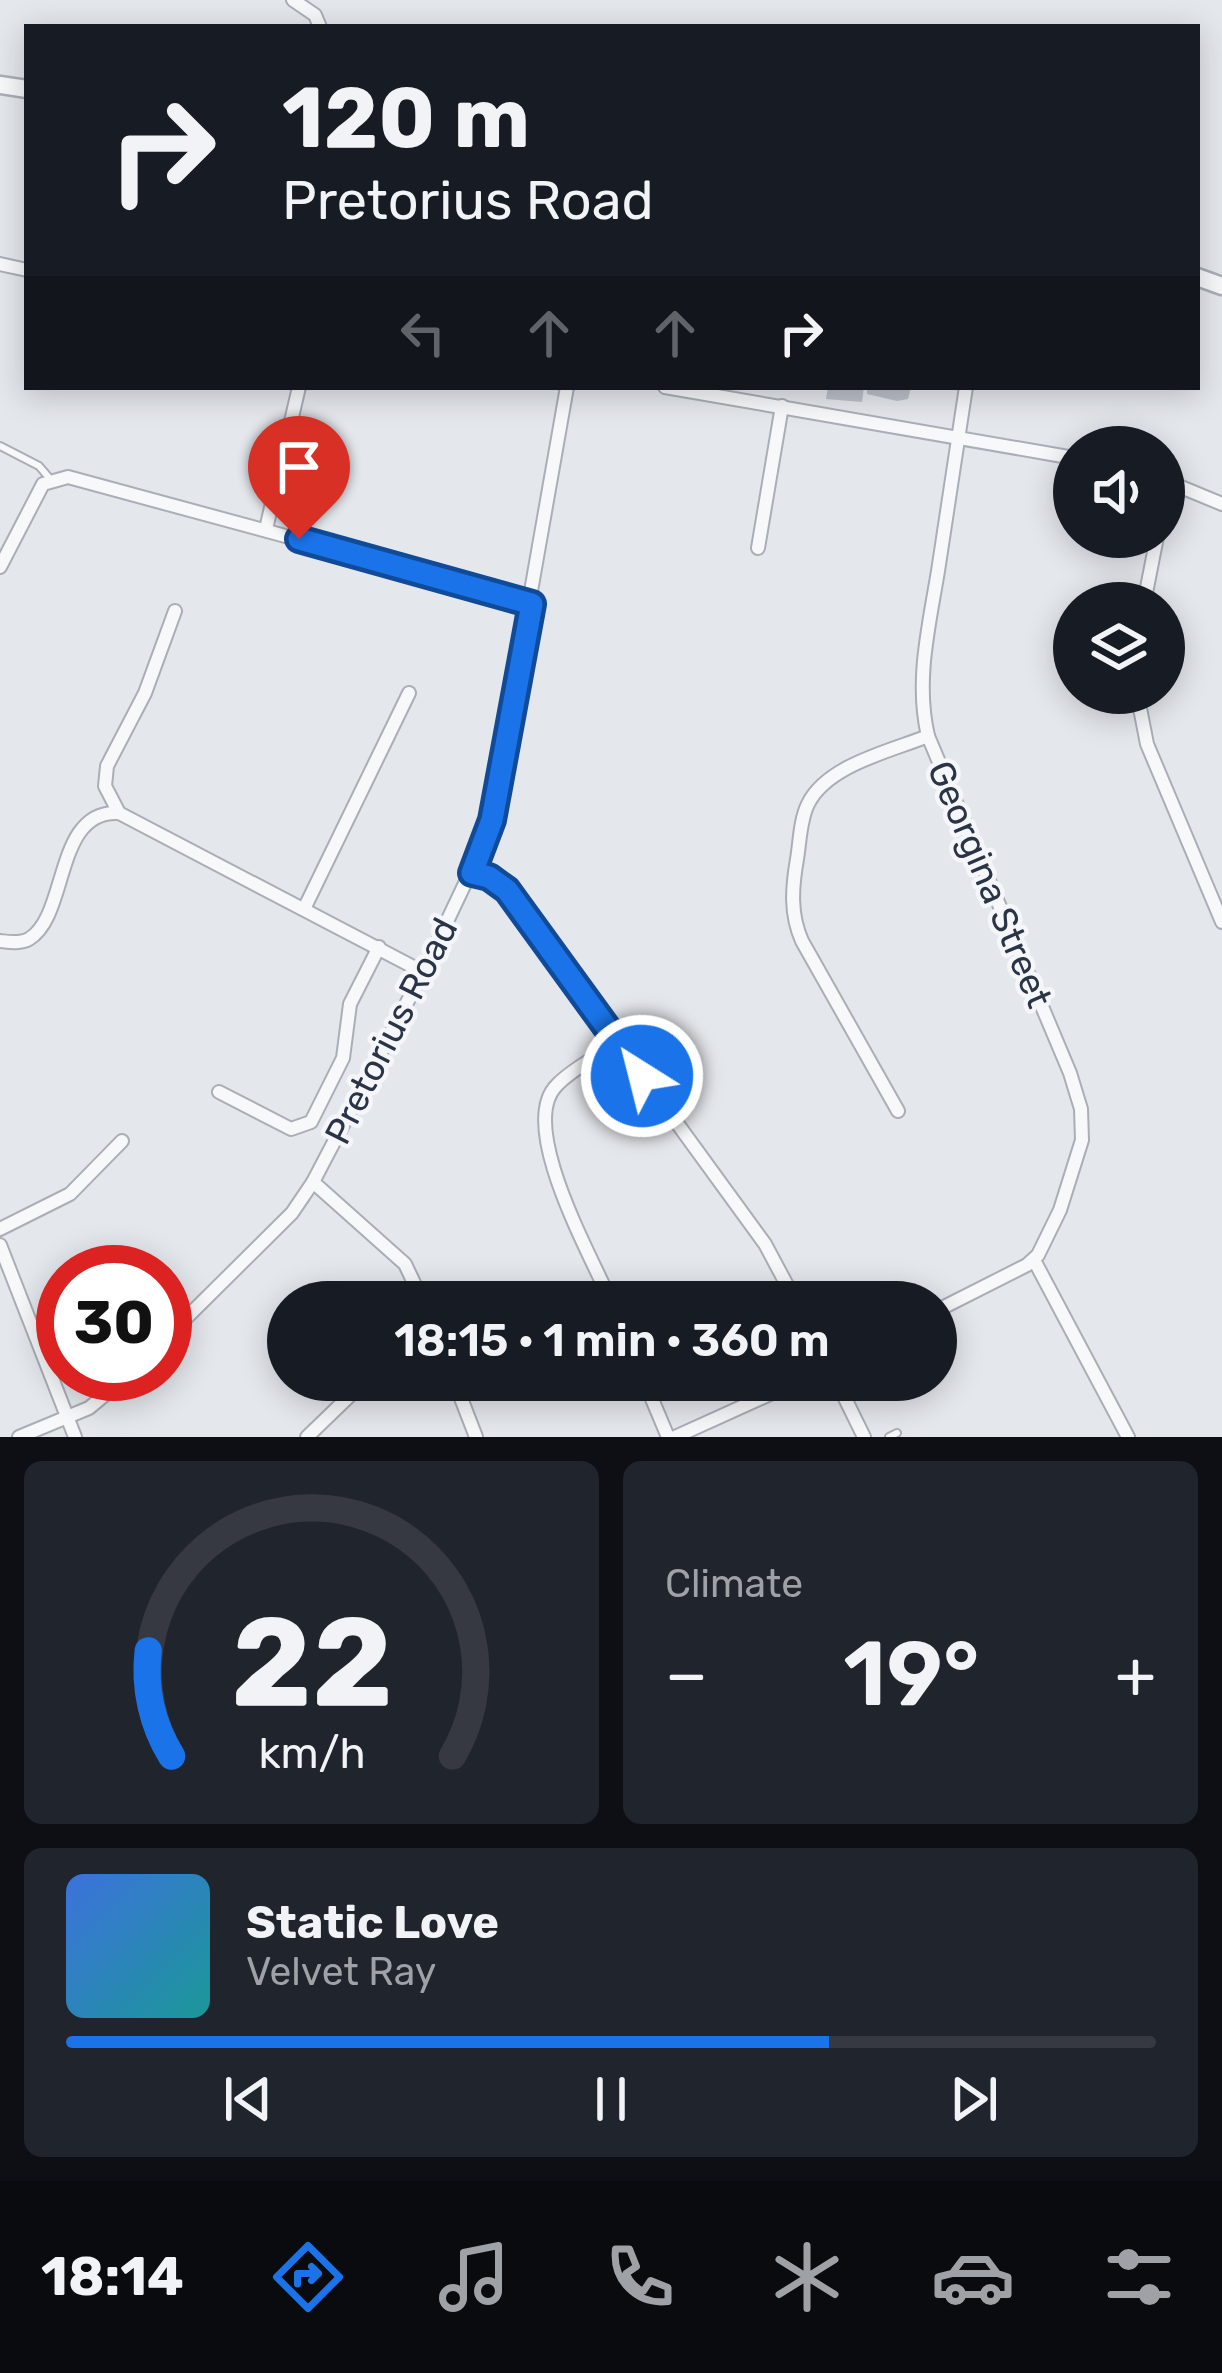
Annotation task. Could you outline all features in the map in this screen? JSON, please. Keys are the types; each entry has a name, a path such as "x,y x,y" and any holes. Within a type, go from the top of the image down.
{"street":[{"path":"293,0 315,15 319,24"},
{"path":"266,530 297,390"},
{"name":"Pretorius Road","path":"192,1312 292,1213 313,1182 472,873 492,820 567,390"},
{"path":"683,390 1053,454"},
{"name":"Georgina Street","path":"966,390 921,688 928,736 1070,1072 1081,1109 1082,1140 1076,1163 1060,1210 1034,1260"},
{"path":"758,548 782,406"},
{"path":"0,567 36,494 51,479 81,479 532,604"},
{"path":"1185,489 1222,504"},
{"path":"175,611 145,693 107,766 107,795 119,813 423,972"},
{"path":"304,909 409,693"},
{"path":"1141,714 1147,744 1222,922"},
{"path":"898,1111 802,941 792,890 804,817 814,795 847,770 928,736"},
{"path":"0,941 20,942 34,935 58,889 80,829 96,816 119,813"},
{"path":"472,873 489,877 507,890 765,1244 785,1281"},
{"path":"219,1092 291,1129 311,1122 343,1058 349,1010 379,947"},
{"path":"602,1281 547,1150 543,1115 556,1085 618,1042"},
{"path":"0,1228 70,1194 122,1142"},
{"path":"313,1182 397,1255 414,1281"},
{"path":"0,1245 75,1437"},
{"path":"957,1301 1034,1260 1128,1437"},
{"path":"20,1437 101,1401"},
{"path":"307,1437 341,1401"},
{"path":"462,1401 476,1437"},
{"path":"654,1401 672,1437 754,1401"},
{"path":"847,1401 865,1437"}],"lane":[{"path":"0,446 39,466 51,479"}],"building":[{"path":"828,390 864,390 862,402 826,399"},
{"path":"867,390 910,390 908,399 897,401 867,394"}],"route":[{"path":"299,539 532,604 492,820 472,873 489,877 507,890 642,1076"}]}
